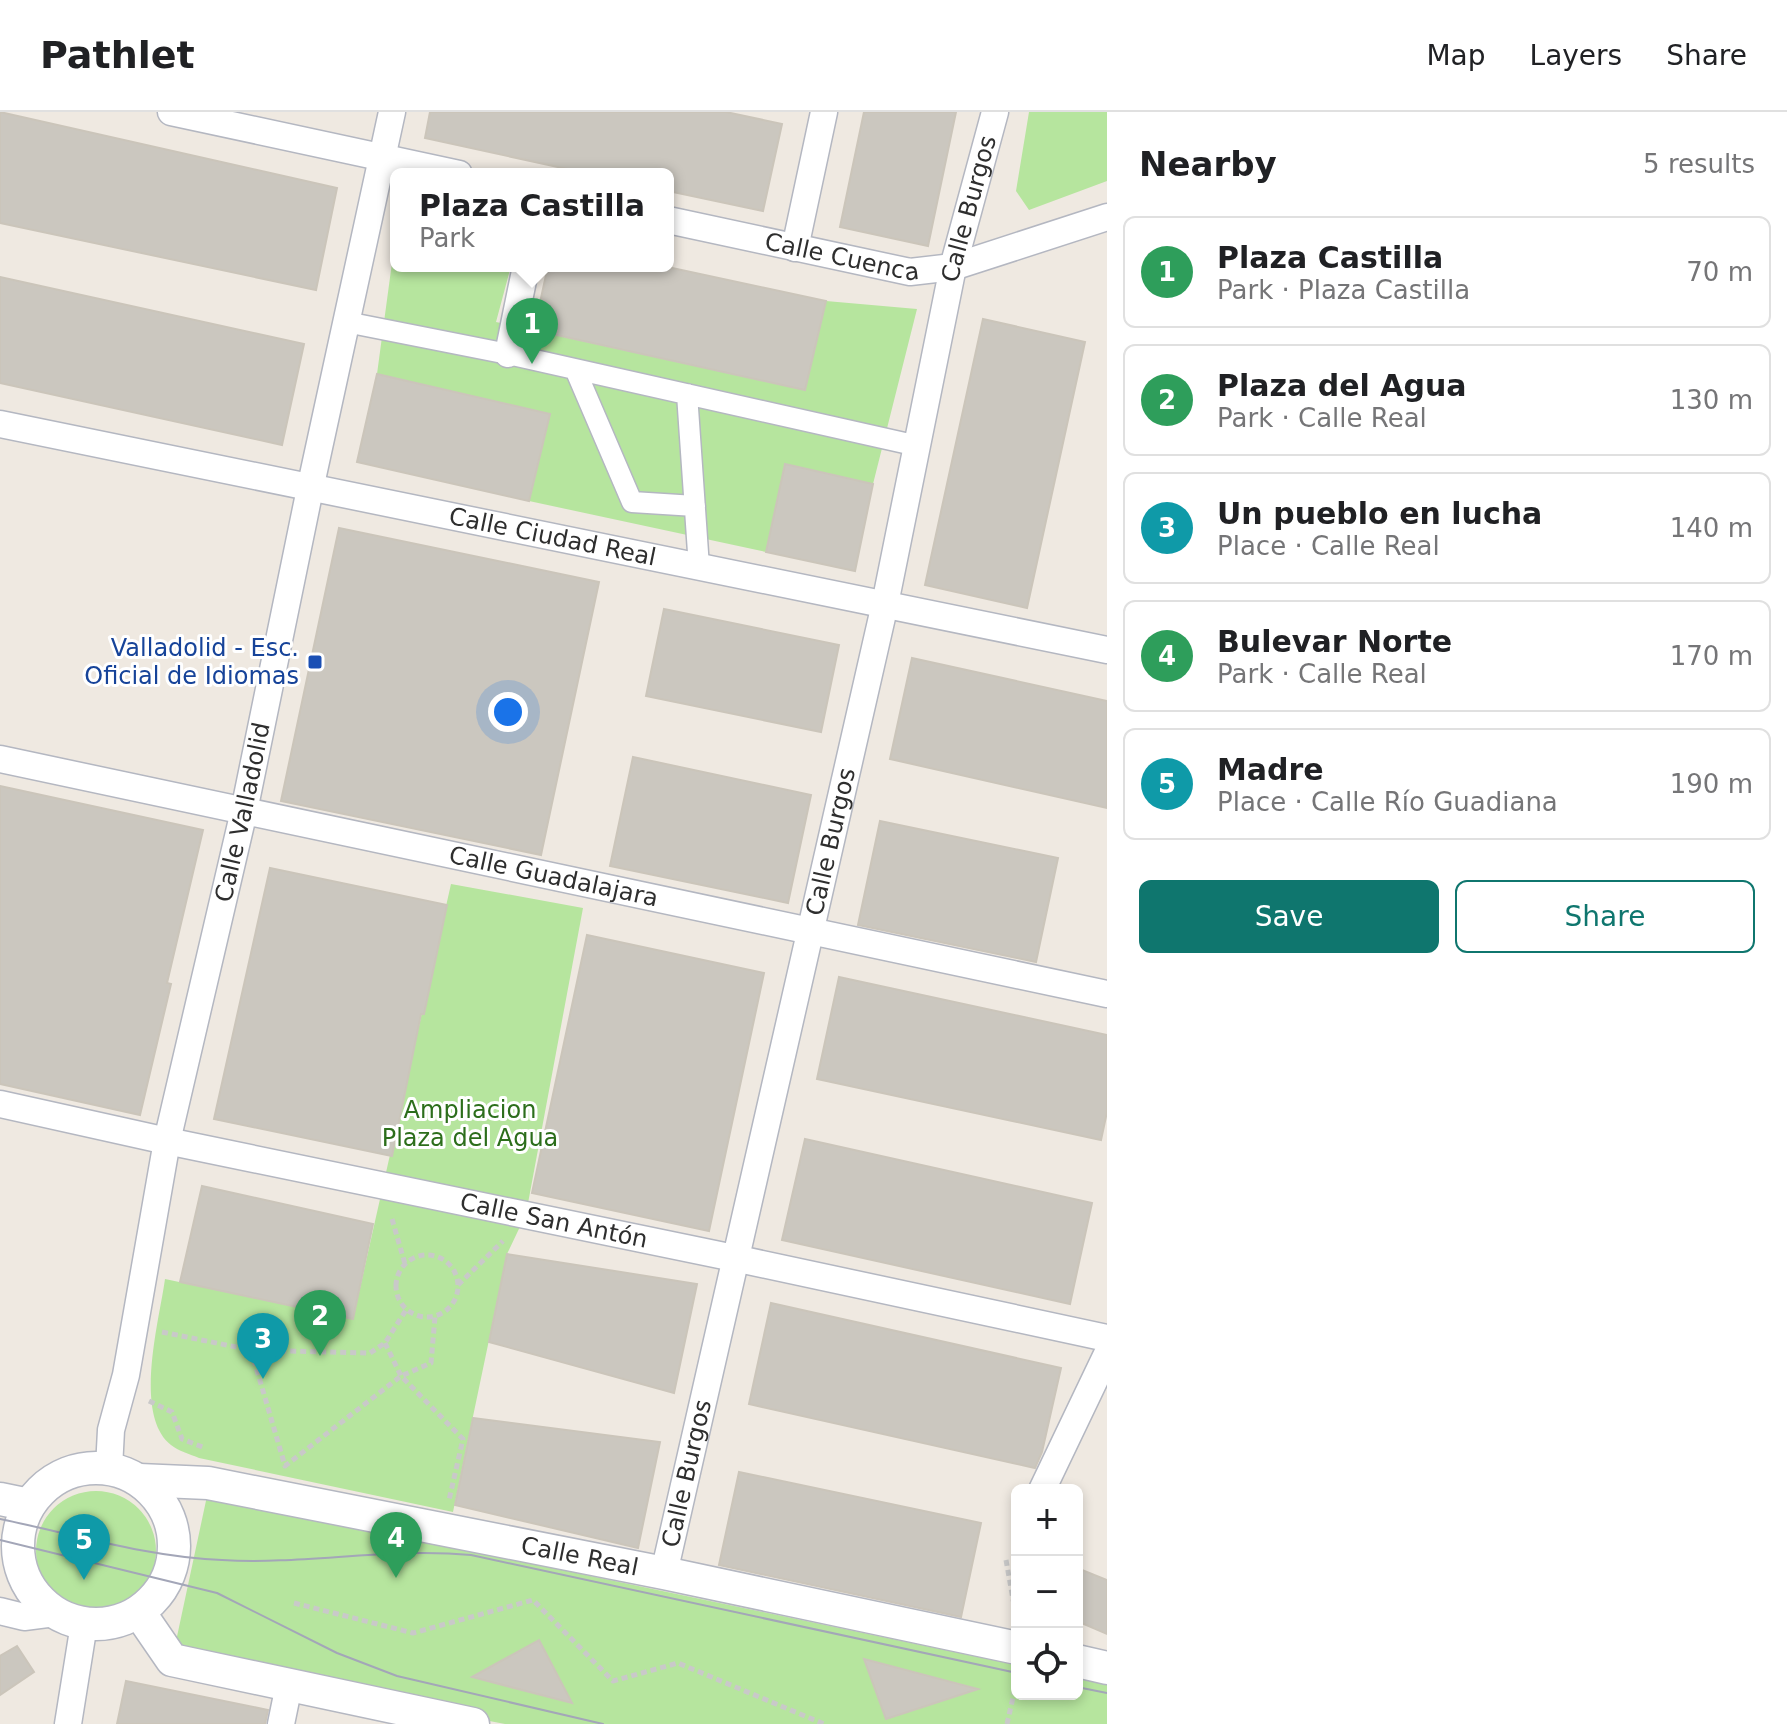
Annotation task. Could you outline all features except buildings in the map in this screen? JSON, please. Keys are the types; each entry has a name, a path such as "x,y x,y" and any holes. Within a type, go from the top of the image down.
{"street":[{"path":"171,112 217,117 432,168"},
{"name":"Calle Valladolid","path":"109,1468 111,1430 126,1375 167,1141 244,811 392,112"},
{"path":"795,248 824,112"},
{"name":"Calle Burgos","path":"664,1573 885,604 953,267 995,112"},
{"name":"Calle Cuenca","path":"674,221 910,272 953,267 1107,217"},
{"path":"508,354 525,272"},
{"path":"346,322 508,354 918,446"},
{"path":"575,369 632,502 695,506"},
{"path":"687,394 699,567"},
{"name":"Calle Ciudad Real","path":"0,424 1107,650"},
{"name":"Calle Guadalajara","path":"0,759 1107,994"},
{"name":"Calle San Antón","path":"0,1104 1107,1338"},
{"path":"1045,1484 1107,1354"},
{"path":"0,1611 24,1617 69,1618 103,1625 139,1612 155,1598 167,1580 174,1555 174,1534 168,1512 156,1494 139,1480 109,1468 86,1467 64,1473 14,1502 18,1535 10,1562 39,1600 69,1618"},
{"name":"Calle Real","path":"139,1480 208,1483 664,1573 1011,1647"},
{"path":"139,1612 172,1660 473,1724"},
{"path":"68,1724 69,1618"},
{"path":"1083,1662 1107,1668"},
{"path":"281,1724 289,1685"}],"path":[{"path":"384,1186 405,1264"},
{"path":"458,1285 450,1266 432,1255 413,1258 405,1264 395,1282 396,1293 406,1310 425,1318 435,1317 452,1305 458,1285 496,1250 526,1214"},
{"path":"134,1326 251,1350 370,1353 385,1343 406,1310"},
{"path":"285,1466 401,1376 431,1363 435,1317"},
{"path":"385,1343 401,1376 463,1439 448,1505"},
{"path":"251,1350 285,1466"},
{"path":"126,1375 138,1396 172,1412 182,1439 211,1451"},
{"path":"270,1463 299,1470"},
{"path":"1006,1560 1011,1588"},
{"path":"294,1603 413,1633 533,1600 613,1681 678,1663 824,1724"},
{"path":"1007,1724 1012,1700"}],"green space":[{"path":"1029,112 1107,112 1107,181 1029,210 1016,191"},
{"path":"391,272 509,272 496,322 805,390 826,301 917,309 873,484 785,464 766,552 529,501 549,414 377,374"},
{"name":"Ampliacion Plaza del Agua","path":"451,884 583,908 526,1214 507,1254 453,1512 199,1458 184,1452 171,1445 160,1431 153,1412 151,1391 154,1343 165,1279 353,1319"},
{"path":"96,1491 119,1496 138,1509 151,1528 156,1551 151,1574 138,1593 119,1606 96,1611 73,1606 54,1593 41,1574 36,1551 41,1528 54,1509 73,1496"},
{"path":"207,1496 1011,1664 1011,1700 1083,1700 1083,1678 1107,1683 1107,1724 505,1724 172,1660"}],"tram line":[{"path":"0,1519 138,1550 194,1558 253,1561 408,1553 471,1555 1011,1672"},
{"path":"0,1540 217,1593 337,1653 397,1676 603,1724"},
{"path":"1083,1688 1107,1693"}],"place":[{"name":"Plaza Castilla","path":"532,364"},
{"name":"Valladolid - Esc. Oficial de Idiomas","path":"315,662"},
{"name":"Plaza del Agua","path":"320,1356"},
{"name":"Un pueblo en lucha","path":"263,1379"},
{"name":"Bulevar Norte","path":"396,1578"},
{"name":"Madre","path":"84,1580"}]}
